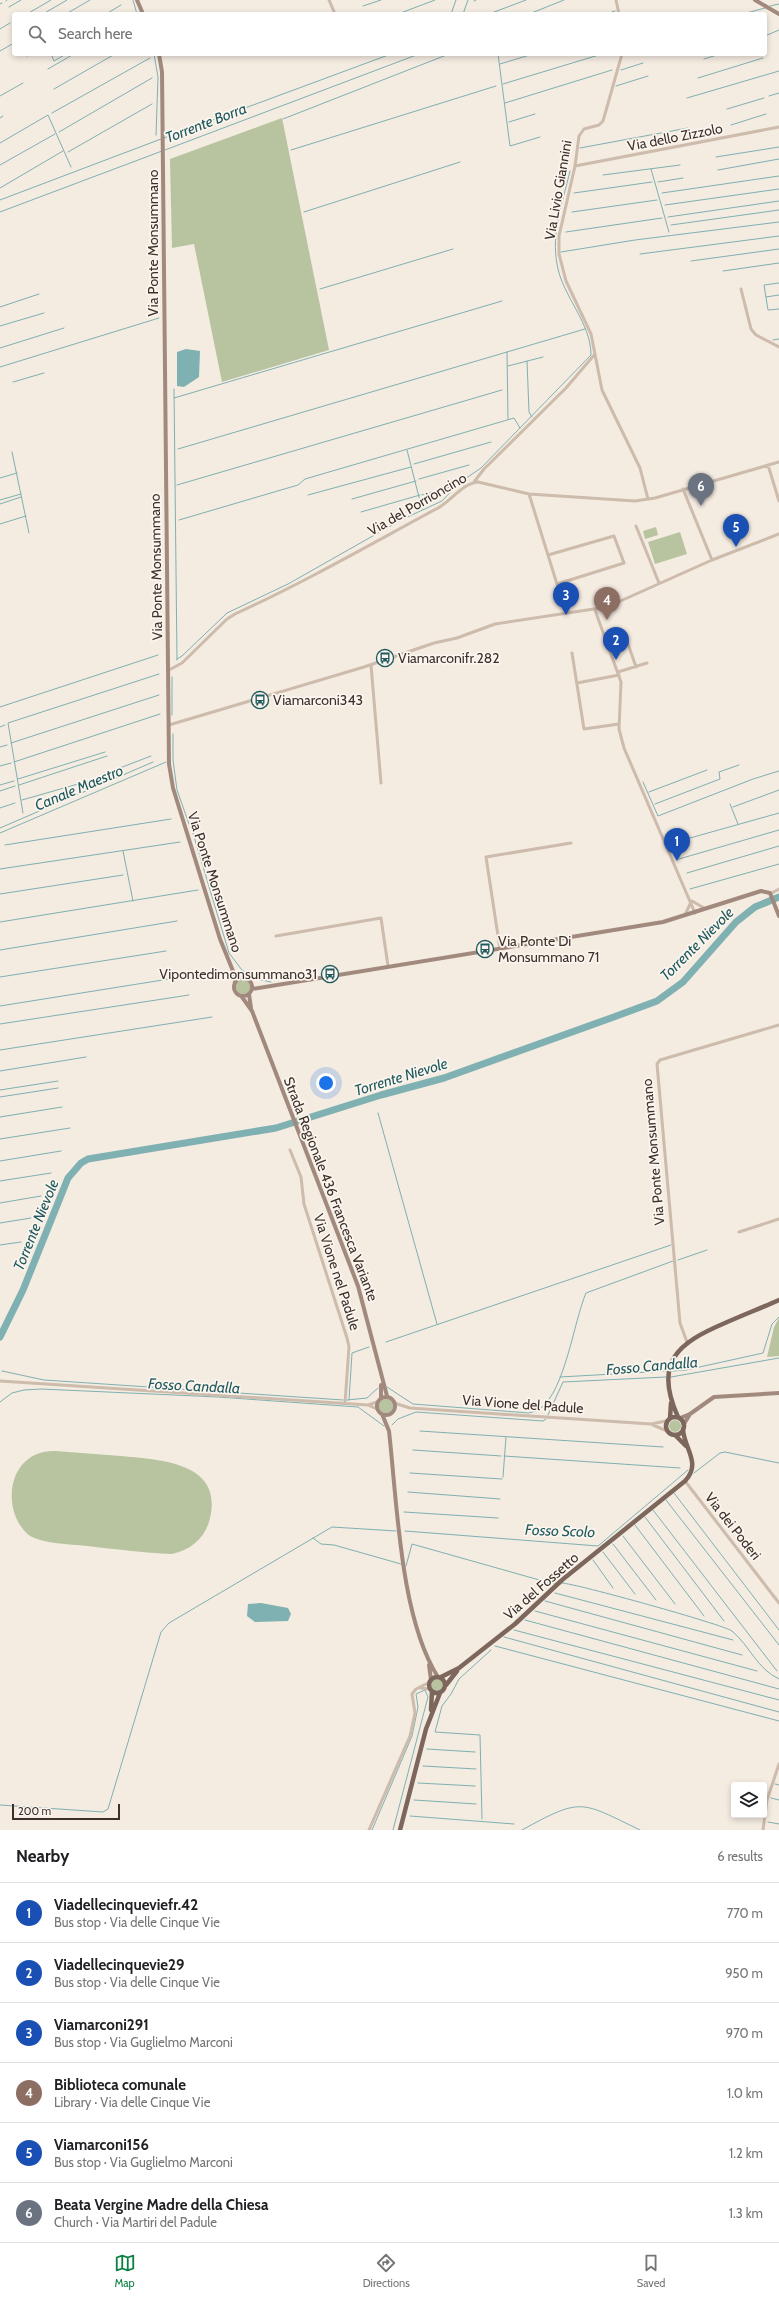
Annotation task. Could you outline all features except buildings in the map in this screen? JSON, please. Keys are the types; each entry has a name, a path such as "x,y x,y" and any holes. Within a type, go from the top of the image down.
{"main road":[{"path":"137,0 142,12"},
{"path":"757,1 777,13"},
{"name":"Via Ponte Monsummano","path":"159,56 162,72 169,764 173,788 220,939 233,971"},
{"path":"242,996 262,986 500,950 663,922 757,892 765,891 771,896 779,916"},
{"path":"233,971 241,978 246,978 251,983 262,986"},
{"path":"233,971 235,982 234,992 242,996 252,1010"},
{"path":"235,982 241,978"},
{"path":"251,983 250,991 252,1010"},
{"name":"Strada Regionale 436 Francesca Variante","path":"252,1010 358,1286 370,1325 380,1378"},
{"path":"690,1451 675,1435 667,1431 671,1400 669,1375 672,1360 687,1342 710,1330 779,1300"},
{"path":"380,1378 387,1396 394,1403 389,1431 405,1573 416,1626 429,1661 446,1685"},
{"path":"380,1378 381,1398"},
{"path":"668,1420 690,1414 714,1396 779,1393"},
{"path":"387,1396 381,1398 377,1402 377,1409 382,1414 389,1431"},
{"path":"671,1400 683,1427"},
{"path":"382,1414 391,1413"},
{"path":"675,1435 683,1427 690,1414"},
{"name":"Via del Fossetto","path":"460,1668 515,1624 562,1580 685,1481 693,1466 683,1427"},
{"path":"429,1661 431,1713"},
{"path":"430,1681 460,1668"},
{"path":"400,1830 431,1713 440,1693 460,1668"},
{"path":"431,1690 440,1693"}],"street":[{"path":"329,0 334,12"},
{"path":"616,0 619,12"},
{"name":"Via Livio Giannini","path":"621,56 603,121 599,126 581,131 575,166 558,236 559,254 566,281 589,327 602,390 640,468 648,499"},
{"name":"Via dello Zizzolo","path":"575,166 779,126"},
{"path":"741,289 751,329 756,335 779,348"},
{"path":"474,482 484,469 566,388 595,354"},
{"name":"Via del Porrioncino","path":"169,670 182,663 227,619 235,614 294,587 391,532 440,507 470,483 474,482 529,494 628,501 648,499 779,462"},
{"path":"768,464 779,501"},
{"path":"684,489 712,560"},
{"path":"529,494 566,613"},
{"path":"636,526 659,583"},
{"path":"169,725 371,665 495,624 595,610 618,602 712,560 779,534"},
{"path":"548,555 614,536 624,563 557,584"},
{"path":"595,610 618,673 621,689 619,724 621,738 628,759 691,900 695,913"},
{"path":"627,641 636,667"},
{"path":"572,653 584,729 619,724"},
{"path":"577,683 618,673 647,663"},
{"path":"371,665 381,783"},
{"path":"500,950 486,857 571,844"},
{"path":"771,896 779,889"},
{"path":"691,900 706,909"},
{"path":"684,916 690,906 691,900"},
{"path":"276,936 381,918 388,966"},
{"name":"Via Ponte Monsummano","path":"687,1342 680,1324 657,1064 660,1060 779,1025"},
{"name":"Via Vione nel Padule","path":"290,1150 301,1178 304,1204 349,1347 345,1403"},
{"path":"739,1232 779,1219"},
{"path":"0,1381 345,1403 368,1405 377,1409"},
{"path":"368,1405 377,1402"},
{"name":"Via Vione del Padule","path":"394,1403 410,1408 651,1424"},
{"path":"651,1424 668,1420"},
{"path":"651,1424 667,1431"},
{"name":"Via dei Poderi","path":"685,1481 779,1603"},
{"path":"370,1830 410,1736 415,1713 412,1696 418,1688 430,1681"},
{"path":"418,1688 431,1690"},
{"path":"763,1830 768,1800 779,1764"}],"green space":[{"path":"282,118 329,350 222,382 194,244 172,248 170,159"},
{"path":"656,527 658,535 645,539 643,531"},
{"path":"680,532 687,554 655,564 648,542"},
{"path":"243,980 248,982 250,987 248,992 243,994 238,992 236,987 238,982"},
{"path":"779,1318 779,1356 767,1357 774,1327"},
{"path":"386,1399 391,1401 393,1406 391,1411 386,1413 381,1411 379,1406 381,1401"},
{"path":"675,1420 679,1422 681,1426 679,1430 675,1432 671,1430 669,1426 671,1422"},
{"path":"55,1451 154,1460 171,1463 186,1468 199,1476 208,1487 212,1502 209,1522 203,1534 190,1547 172,1554 57,1543 43,1541 30,1536 20,1526 14,1513 12,1499 13,1484 18,1471 26,1461 39,1453"},
{"path":"435,1679 439,1679 443,1685 439,1691 435,1691 431,1687 431,1683"}],"water":[{"path":"186,349 200,351 199,377 184,387 177,386 177,352"},
{"path":"261,1603 288,1608 291,1614 288,1621 255,1622 247,1616 248,1604"}],"waterway":[{"path":"9,7 21,0"},
{"path":"30,12 51,0"},
{"path":"46,12 67,0"},
{"path":"69,12 90,0"},
{"path":"133,0 136,12"},
{"path":"363,6 381,0"},
{"path":"403,12 435,0"},
{"name":"Torrente Borra","path":"452,12 456,0"},
{"path":"464,12 468,0"},
{"path":"494,12 526,0"},
{"path":"534,12 564,0"},
{"path":"770,6 779,4"},
{"path":"109,12 121,5"},
{"path":"750,12 765,8"},
{"path":"0,29 10,23"},
{"path":"767,35 779,30"},
{"path":"0,51 12,44"},
{"path":"52,56 54,61 63,56"},
{"path":"48,69 71,56"},
{"path":"54,89 112,56"},
{"path":"154,56 158,77 156,135"},
{"path":"164,138 386,56"},
{"name":"Torrente Borra","path":"165,150 414,56"},
{"path":"283,119 444,56"},
{"path":"498,56 510,146 540,137"},
{"path":"500,64 526,56"},
{"path":"503,84 595,56"},
{"path":"704,59 714,56"},
{"path":"52,113 150,58"},
{"path":"698,78 763,58"},
{"path":"621,70 643,63"},
{"path":"505,103 612,70"},
{"path":"687,98 779,71"},
{"path":"616,86 648,76"},
{"path":"59,132 152,78"},
{"path":"0,96 23,83"},
{"path":"291,150 496,86"},
{"path":"769,96 779,93"},
{"path":"727,109 764,98"},
{"path":"68,152 152,104"},
{"path":"509,122 535,114"},
{"path":"731,125 766,114"},
{"path":"0,143 48,115 71,167"},
{"path":"580,148 688,128"},
{"path":"0,165 55,134"},
{"path":"0,200 161,139"},
{"path":"716,157 779,147"},
{"path":"0,188 63,151"},
{"name":"Torrente Borra","path":"0,212 162,151"},
{"path":"718,170 779,159"},
{"path":"304,212 460,162"},
{"path":"603,175 680,165"},
{"path":"651,169 669,232"},
{"path":"177,659 227,613 288,584 401,520 442,501 459,483 481,468 591,355 590,343 582,320 564,287 557,264 557,229 570,171"},
{"path":"662,193 779,176"},
{"path":"658,182 683,178"},
{"path":"574,193 652,182"},
{"path":"665,205 779,189"},
{"path":"572,212 657,200"},
{"path":"668,217 779,201"},
{"path":"671,225 779,210"},
{"path":"566,232 662,218"},
{"path":"561,252 635,240 779,222"},
{"path":"640,254 779,236"},
{"path":"320,289 453,249"},
{"path":"691,261 779,249"},
{"path":"723,271 779,263"},
{"path":"779,283 764,285 768,310 779,309"},
{"path":"0,307 39,294"},
{"path":"766,297 779,295"},
{"path":"174,398 502,301"},
{"path":"0,326 44,313"},
{"path":"0,367 159,318"},
{"path":"0,348 64,328"},
{"path":"178,449 585,329"},
{"path":"773,340 779,339"},
{"path":"507,352 508,419"},
{"path":"508,366 543,357"},
{"path":"527,361 529,412 532,417"},
{"path":"13,382 44,373"},
{"path":"174,389 177,660"},
{"path":"177,485 502,390"},
{"path":"179,520 298,485 305,479 514,418 520,428"},
{"path":"414,464 491,442"},
{"path":"407,450 422,509"},
{"path":"12,452 29,533"},
{"path":"419,479 469,465"},
{"path":"308,495 411,467"},
{"path":"0,478 17,473"},
{"path":"352,499 416,481"},
{"path":"422,495 450,487"},
{"path":"0,500 21,494"},
{"path":"361,512 420,495"},
{"path":"0,504 21,497"},
{"path":"0,524 26,516"},
{"path":"0,707 158,655"},
{"path":"23,813 8,723 159,674"},
{"path":"172,677 172,715"},
{"path":"11,743 159,695"},
{"path":"14,762 160,714"},
{"path":"0,727 5,725"},
{"path":"173,734 173,760 177,790 189,824"},
{"path":"0,747 7,745"},
{"path":"18,779 105,752"},
{"path":"19,785 107,756"},
{"path":"22,800 99,778 104,774 151,756"},
{"path":"0,828 153,762"},
{"name":"Canale Maestro","path":"0,833 166,762"},
{"path":"0,766 11,763"},
{"path":"655,804 720,779 719,772 739,765"},
{"path":"649,792 707,770"},
{"path":"643,782 658,816 753,779 779,771"},
{"path":"0,785 14,781"},
{"path":"0,791 15,786"},
{"path":"733,807 779,790"},
{"path":"0,808 15,803"},
{"path":"730,804 738,824"},
{"path":"683,840 779,813"},
{"path":"5,845 171,819"},
{"path":"192,830 229,953 242,970 257,979 271,982"},
{"path":"679,859 779,830"},
{"path":"0,869 180,842"},
{"path":"687,873 779,846"},
{"path":"123,851 133,901"},
{"path":"690,889 779,864"},
{"path":"0,894 123,875"},
{"path":"0,922 198,890"},
{"name":"Torrente Nievole","path":"0,1337 23,1290 68,1178 81,1163 88,1159 276,1128 381,1095 444,1078 657,1001 683,982 736,922 755,907 779,897"},
{"path":"0,950 177,921"},
{"path":"0,977 166,951"},
{"path":"0,1006 169,979"},
{"path":"0,1024 189,995"},
{"path":"0,1050 212,1017"},
{"path":"0,1071 86,1057"},
{"path":"0,1090 58,1081"},
{"path":"0,1097 58,1088"},
{"path":"0,1117 62,1107"},
{"path":"378,1113 437,1324"},
{"path":"0,1139 70,1128"},
{"path":"0,1161 61,1151"},
{"path":"0,1181 51,1173"},
{"path":"0,1203 41,1196"},
{"path":"0,1223 31,1218"},
{"path":"0,1245 21,1242"},
{"path":"386,1342 671,1245"},
{"path":"678,1260 707,1250"},
{"path":"541,1408 549,1399 563,1371 586,1293 673,1261"},
{"path":"672,1371 686,1370 763,1353 772,1324 779,1317"},
{"path":"349,1400 352,1353 369,1347"},
{"name":"Fosso Candalla","path":"671,1377 779,1358"},
{"path":"2,1371 44,1380 343,1400"},
{"path":"560,1377 667,1371"},
{"name":"Fosso Candalla","path":"548,1415 563,1382 666,1377"},
{"path":"387,1387 413,1404 529,1413 536,1411"},
{"path":"347,1400 367,1398 378,1388"},
{"name":"Fosso Candalla","path":"0,1402 12,1393 24,1390 41,1389 218,1397 358,1407 384,1426"},
{"name":"Fosso Candalla","path":"392,1425 398,1419 416,1412 543,1421 546,1419"},
{"path":"420,1431 663,1447"},
{"path":"503,1477 506,1437"},
{"path":"413,1450 501,1456"},
{"name":"Fosso Scolo","path":"694,1473 720,1453 725,1452 779,1463"},
{"path":"504,1456 680,1468"},
{"name":"Fosso Scolo","path":"405,1531 598,1546 688,1470"},
{"path":"410,1473 502,1479"},
{"path":"408,1492 500,1499"},
{"path":"674,1493 779,1630"},
{"path":"666,1500 779,1645"},
{"path":"653,1510 777,1671"},
{"path":"404,1512 498,1518"},
{"path":"645,1517 724,1621"},
{"path":"635,1525 704,1616"},
{"path":"0,1805 103,1812 108,1809 161,1632 169,1623 332,1527 396,1531"},
{"path":"623,1536 675,1604"},
{"path":"313,1538 321,1544 334,1545 401,1564"},
{"path":"406,1566 412,1544 550,1583 556,1583"},
{"path":"613,1544 656,1600"},
{"path":"603,1552 635,1594"},
{"path":"593,1560 613,1588"},
{"path":"562,1583 649,1605 723,1627 732,1631 744,1643 759,1663 771,1675 779,1679"},
{"path":"555,1593 733,1640"},
{"path":"545,1601 742,1655"},
{"path":"535,1611 757,1671"},
{"path":"525,1620 779,1689"},
{"path":"514,1630 779,1700"},
{"path":"504,1637 779,1712"},
{"path":"495,1646 779,1721"},
{"path":"482,1819 480,1735 435,1732 442,1706 451,1694 459,1679 491,1650"},
{"path":"372,1830 412,1736 418,1707 416,1694 425,1690 428,1697 393,1830"},
{"path":"427,1749 475,1752"},
{"path":"423,1766 476,1769"},
{"path":"418,1783 475,1786"},
{"path":"775,1784 779,1785"},
{"path":"771,1798 779,1800"},
{"path":"414,1800 476,1804"},
{"path":"522,1830 557,1812 570,1808 581,1807 605,1813 640,1830"},
{"path":"410,1816 514,1824"},
{"path":"768,1822 779,1824"}],"place":[{"name":"Beata Vergine Madre della Chiesa","path":"701,506"},
{"name":"Viamarconi156","path":"736,547"},
{"name":"Viamarconi291","path":"566,615"},
{"name":"Biblioteca comunale","path":"607,620"},
{"name":"Viamarconifr.282","path":"385,658"},
{"name":"Viadellecinquevie29","path":"616,660"},
{"name":"Viamarconi343","path":"260,700"},
{"name":"Viadellecinqueviefr.42","path":"677,861"},
{"name":"Via Ponte Di Monsummano 71","path":"485,949"},
{"name":"Vipontedimonsummano31","path":"330,974"}]}
